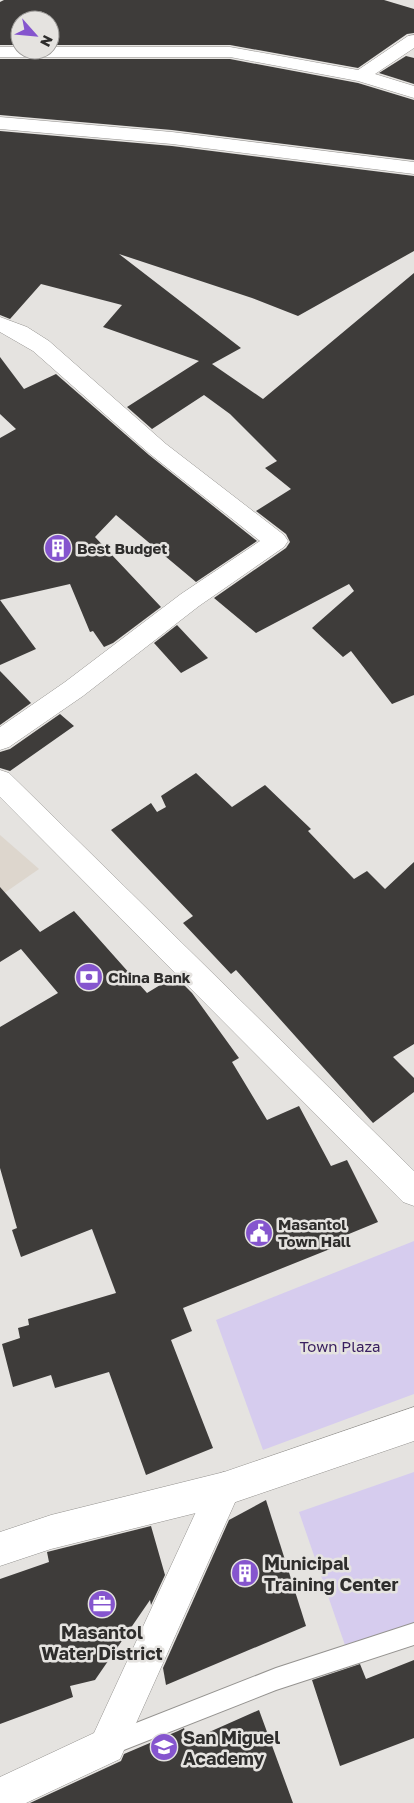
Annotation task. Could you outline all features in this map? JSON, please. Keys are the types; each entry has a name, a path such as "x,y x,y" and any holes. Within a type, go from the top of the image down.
{"street":[{"path":"361,76 414,40"},
{"path":"0,52 230,52 361,76 414,92"},
{"path":"0,123 182,139 414,168"},
{"path":"0,324 19,332 41,346 158,449 276,541 190,600 74,689 0,740"},
{"path":"0,780 414,1192"},
{"path":"0,1549 51,1532 224,1489 414,1424"},
{"path":"0,1796 108,1746 224,1489"}],"lane":[{"path":"108,1746 276,1679 414,1634"}],"shaded area":[{"path":"0,835 39,869 0,896"}],"green space":[{"name":"Town Plaza","path":"414,1241 414,1394 263,1450 216,1320"},
{"path":"414,1472 414,1623 346,1648 299,1512"}],"building":[{"path":"4,0 384,0 414,9 414,33 407,34 358,68 230,45 60,45 60,10 10,10 10,45 0,45 0,2"},
{"path":"406,56 414,58 414,84 379,73"},
{"path":"0,59 230,59 358,83 414,100 414,160 172,130 0,115"},
{"path":"0,131 172,146 414,176 414,251 298,316 252,298 119,254 241,348 212,364 263,399 414,273 414,695 392,704 351,651 343,657 312,628 354,591 349,584 256,633 214,598 286,548 290,542 286,534 256,511 291,489 265,468 277,461 230,414 204,395 152,429 127,407 199,361 103,327 122,305 41,284 10,319 0,315"},
{"path":"0,357 24,389 56,374 149,455 257,541 196,582 116,515 95,537 161,607 113,643 104,647 93,631 90,632 70,584 0,600 0,438 16,429 0,414"},
{"path":"0,600 36,649 0,665"},
{"path":"177,625 208,658 181,673 154,643"},
{"path":"0,671 31,703 0,725"},
{"path":"60,714 74,726 10,771 0,768 0,752 10,749"},
{"path":"196,773 232,807 265,785 311,829 308,831 354,879 367,871 385,889 414,862 414,1044 393,1057 414,1078 414,1092 373,1123 236,970 231,974 183,923 193,916 111,830 151,803 157,812 166,807 161,796"},
{"path":"0,887 40,932 74,911 147,993 175,976 192,993 239,1058 232,1062 267,1120 299,1106 331,1166 347,1160 378,1222 327,1243 330,1249 183,1308 192,1331 171,1340 213,1448 146,1475 109,1372 55,1388 51,1375 13,1387 2,1344 20,1338 18,1328 29,1325 28,1319 116,1293 92,1229 21,1257 12,1230 17,1228 0,1168 0,1027 58,993 21,949 0,962"},
{"name":"Municipal Training Center","path":"266,1500 306,1626 166,1685 163,1668 229,1520"},
{"path":"151,1526 165,1575 151,1605 150,1600 95,1680 70,1686 73,1697 0,1724 0,1579 49,1562 47,1552"},
{"path":"414,1660 414,1738 340,1766 312,1680 360,1664 366,1679"},
{"path":"259,1710 293,1803 30,1803 121,1761 124,1754 184,1728 189,1741"}],"place":[{"name":"Best Budget","path":"58,548"},
{"name":"China Bank","path":"89,977"},
{"name":"Masantol Town Hall","path":"259,1233"},
{"name":"Municipal Training Center","path":"245,1573"},
{"name":"Masantol Water District","path":"102,1604"},
{"name":"San Miguel Academy","path":"164,1747"}]}
